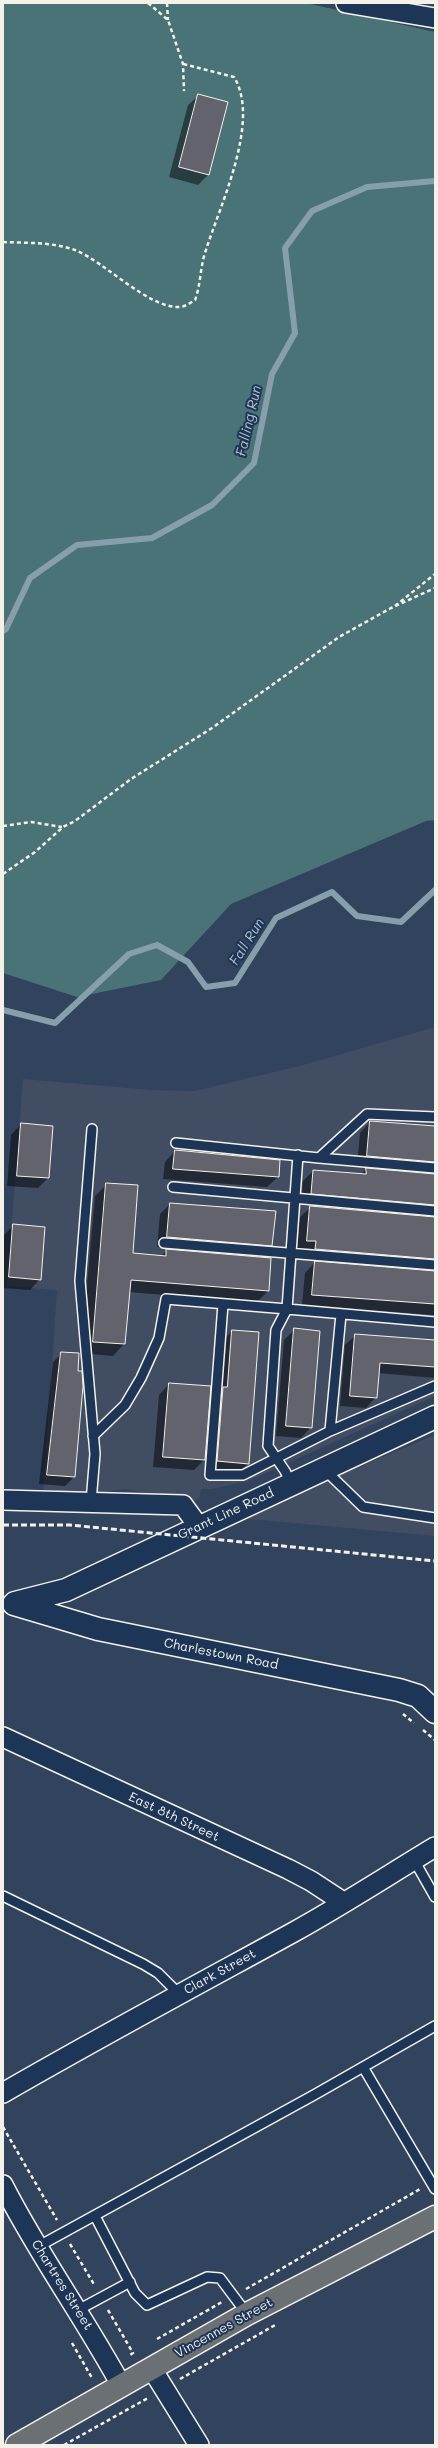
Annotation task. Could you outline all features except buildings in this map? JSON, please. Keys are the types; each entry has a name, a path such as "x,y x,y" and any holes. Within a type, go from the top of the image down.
{"main road":[{"name":"Vincennes Street","path":"17,2445 247,2314 433,2223"}],"street":[{"path":"346,3 435,18"},
{"name":"Grant Line Road","path":"9,1604 66,1590 291,1483 435,1417"},
{"path":"3,1500 183,1505 199,1527"},
{"name":"Charlestown Road","path":"9,1604 98,1629 399,1690 418,1696 435,1712"},
{"name":"East 8th Street","path":"3,1737 311,1880 343,1902"},
{"name":"Clark Street","path":"3,2093 85,2045 180,1995 343,1902 435,1847"},
{"name":"Chartres Street","path":"3,2185 19,2216 78,2310 121,2385"},
{"path":"152,2369 199,2445"}],"lane":[{"path":"319,1158 367,1114 435,1117"},
{"path":"91,1502 95,1454 80,1281 92,1129"},
{"path":"176,1143 435,1168"},
{"path":"291,1483 268,1446 276,1330 287,1309 298,1155"},
{"path":"173,1188 435,1211"},
{"path":"164,1243 435,1265"},
{"path":"93,1436 125,1405 141,1378 159,1338 166,1299 435,1322"},
{"path":"224,1304 210,1475 244,1475 276,1457 330,1431 435,1386"},
{"path":"330,1431 341,1314"},
{"path":"324,1469 364,1507 435,1518"},
{"path":"414,1860 435,1897"},
{"path":"3,1896 143,1964 158,1973 180,1995"},
{"path":"38,2246 435,2026"},
{"path":"363,2067 433,2186"},
{"path":"94,2216 135,2293 147,2305 207,2277 220,2278 247,2314"},
{"path":"78,2310 130,2282"}],"path":[{"path":"148,3 168,20"},
{"path":"167,3 168,20 183,64 184,91"},
{"path":"3,242 50,245 74,250 92,258 152,298 178,307 187,305 195,300 204,255 228,193 238,149 243,97 234,77 183,64"},
{"path":"391,608 435,574"},
{"path":"3,874 35,852 63,827 75,821 131,779 212,728 339,638 391,608 435,588"},
{"path":"3,826 31,822 63,827"},
{"path":"153,2342 233,2296 433,2186"},
{"path":"133,2353 139,2349"},
{"path":"64,2445 151,2396"}],"shaded area":[{"path":"435,1027 435,1396 251,1480 212,1489 201,1489 199,1499 190,1501 125,1489 76,1497 43,1496 57,1290 7,1286 23,1079 152,1090 195,1091 303,1065"},
{"path":"435,1435 435,1536 238,1518"}],"green space":[{"path":"3,3 306,3 435,32 435,820 426,821 231,904 161,980 77,997 3,973"}],"waterway":[{"name":"Falling Run","path":"3,631 6,629 30,578 77,545 152,538 212,505 254,463 272,374 295,333 285,248 312,211 367,187 435,181"},
{"name":"Fall Run","path":"3,1010 55,1023 129,954 157,945 188,962 206,987 235,983 276,918 332,892 357,916 401,922 435,890"}],"railway":[{"path":"3,1525 70,1525 435,1561"}]}
